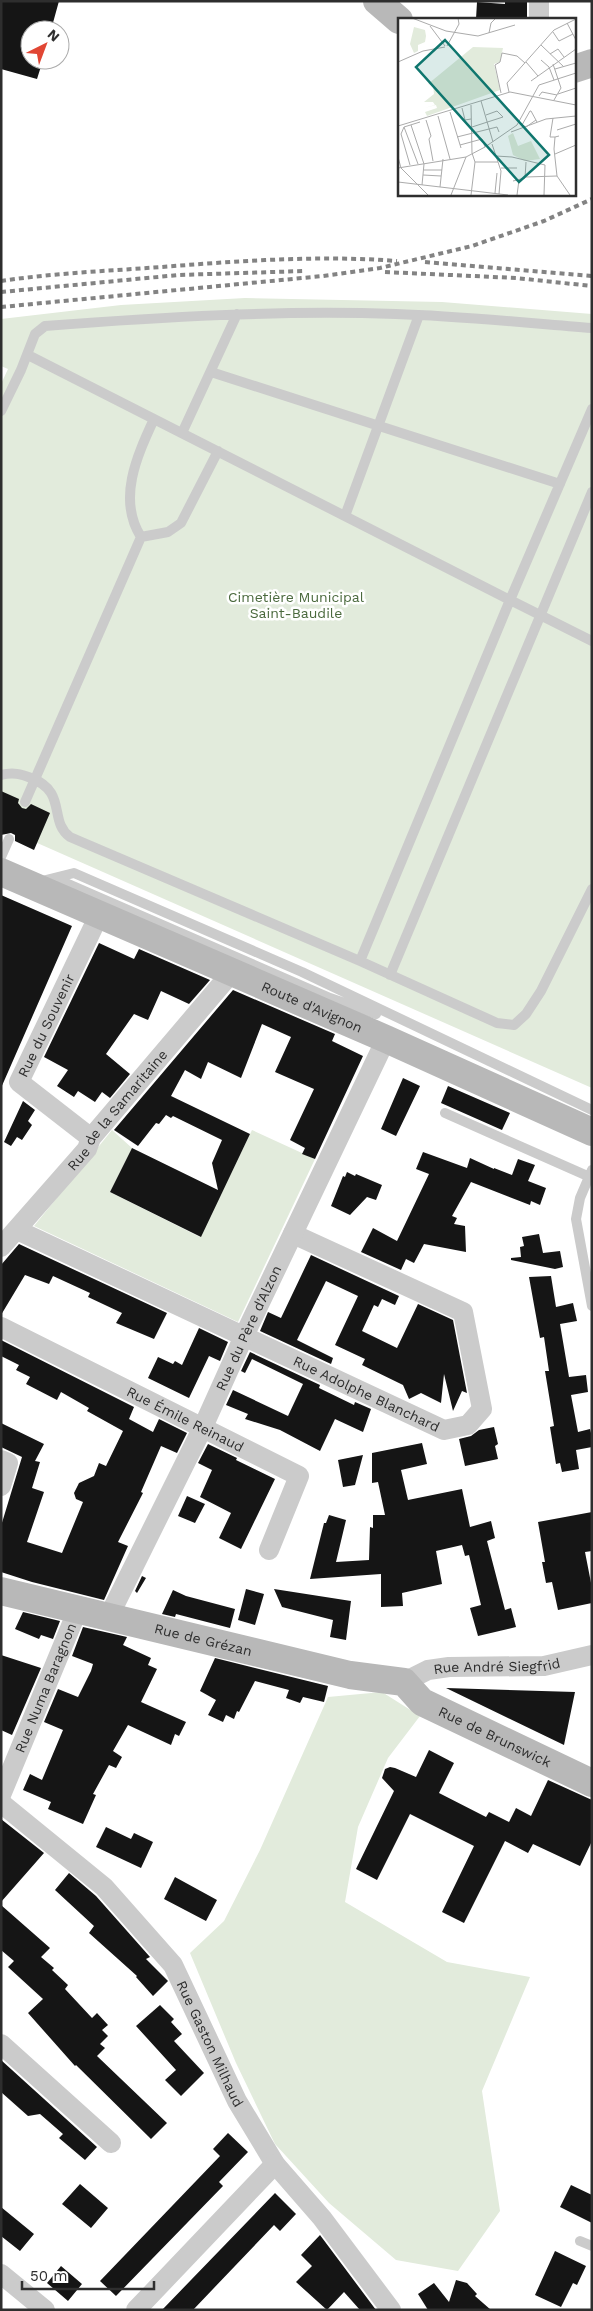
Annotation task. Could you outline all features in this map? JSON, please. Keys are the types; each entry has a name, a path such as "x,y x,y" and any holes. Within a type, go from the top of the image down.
{"main road":[{"path":"378,1 398,19"},
{"path":"576,68 592,63"},
{"name":"Route d'Avignon","path":"4,852 31,883"},
{"name":"Route d'Avignon","path":"1,872 100,913 592,1132"},
{"name":"Rue de Grézan","path":"1,1591 350,1675 404,1682"},
{"name":"Rue de Brunswick","path":"404,1682 422,1702 592,1783"}],"street":[{"path":"539,1 539,18"},
{"name":"Rue du Souvenir","path":"91,1138 19,1082 100,913"},
{"name":"Rue de la Samaritaine","path":"1,1248 87,1149 91,1138 232,972"},
{"name":"Rue du Père d'Alzon","path":"109,1616 203,1427 244,1336 386,1040"},
{"name":"Rue Adolphe Blanchard","path":"18,1230 444,1430 468,1425 482,1409 463,1312 293,1234"},
{"name":"Rue Émile Reinaud","path":"1,1327 299,1476 269,1550"},
{"path":"1,1460 8,1463 1,1486"},
{"name":"Rue Numa Baragnon","path":"1,1795 78,1609"},
{"name":"Rue André Siegfrid","path":"404,1682 428,1670 449,1667 544,1666 592,1655"},
{"name":"Rue Gaston Milhaud","path":"1,1803 104,1887 173,1965 237,2101 275,2164 322,2218 391,2310"},
{"path":"1,2044 111,2143"},
{"path":"136,2310 275,2164"},
{"path":"5,2285 45,2310"}],"lane":[{"path":"1,411 28,355 35,334 45,326 286,312 419,315 592,328"},
{"path":"182,433 237,314"},
{"path":"344,516 419,315"},
{"path":"28,355 592,641"},
{"path":"210,372 560,484"},
{"path":"360,961 510,600 592,409"},
{"path":"141,537 132,519 130,491 139,453 154,419"},
{"path":"141,537 168,532 181,523 218,451"},
{"path":"390,975 592,492"},
{"path":"25,802 141,537"},
{"path":"1,775 15,773 35,779 50,790 57,806 60,825 64,832 70,836 360,961 497,1023 514,1026 521,1022 540,991 592,889"},
{"path":"1,866 31,883 66,883 330,998 427,1032 592,1110"},
{"path":"445,1113 591,1175 580,1198 576,1219 592,1306"},
{"path":"580,2241 592,2246"}],"green space":[{"name":"Cimetière Municipal Saint-Baudile","path":"245,298 442,302 592,314 592,1088 1,827 1,384 8,369 1,366 1,319 121,305"},
{"path":"112,1130 132,1148 110,1192 200,1237 252,1130 315,1159 238,1322 34,1226"},
{"path":"382,1692 420,1716 388,1758 358,1827 345,1902 447,1962 530,1977 482,2091 500,2211 458,2271 396,2260 329,2203 275,2144 236,2063 190,1953 224,1921 260,1850 328,1697"}],"building":[{"path":"1,1 59,1 54,20 20,20 20,70 40,70 37,79 1,69"},
{"path":"505,1 527,1 527,18 476,18 477,2 505,4"},
{"path":"1,791 19,799 18,803 22,808 26,809 31,804 50,813 34,850 15,841 15,835 11,833 1,835"},
{"path":"1,895 72,926 1,1088"},
{"path":"99,943 134,959 139,949 210,980 189,1004 161,991 148,1020 134,1014 106,1054 130,1074 110,1098 102,1092 95,1102 78,1091 74,1097 57,1086 68,1070 44,1057"},
{"path":"233,990 335,1034 332,1041 363,1056 315,1159 302,1154 305,1148 290,1140 314,1089 275,1072 291,1037 262,1024 241,1078 208,1062 201,1079 185,1070 171,1096 250,1134 201,1237 110,1192 132,1148 218,1190 212,1163 222,1140 173,1116 171,1118 166,1115 159,1124 156,1123 138,1146 114,1130"},
{"path":"403,1078 420,1086 396,1136 381,1129"},
{"path":"448,1086 510,1113 502,1130 441,1103"},
{"path":"23,1101 35,1110 28,1121 32,1125 22,1140 17,1137 11,1146 4,1142"},
{"path":"423,1152 467,1168 470,1158 512,1175 518,1159 535,1165 528,1181 546,1188 540,1205 531,1201 530,1205 471,1182 452,1216 457,1218 454,1224 465,1226 466,1252 424,1244 414,1263 406,1259 401,1270 361,1252 373,1228 397,1241 429,1174 416,1169"},
{"path":"347,1172 382,1185 376,1200 367,1197 350,1215 331,1206 343,1176 345,1177"},
{"path":"539,1234 543,1253 560,1251 563,1267 555,1269 511,1260 511,1258 521,1257 520,1247 524,1246 522,1237"},
{"path":"19,1244 167,1313 154,1339 116,1323 122,1313 88,1297 90,1293 53,1276 49,1284 25,1275 1,1315 1,1265"},
{"path":"311,1255 399,1296 395,1305 382,1299 378,1307 374,1305 362,1331 397,1348 418,1304 453,1320 467,1393 462,1391 453,1411 444,1374 441,1403 421,1393 409,1399 403,1385 362,1365 365,1359 335,1345 358,1296 326,1281 297,1340 333,1358 331,1364 260,1331 268,1312 281,1318"},
{"path":"551,1276 556,1307 573,1303 577,1321 560,1324 569,1377 586,1375 588,1392 571,1395 578,1432 590,1429 592,1437 592,1447 576,1450 579,1469 562,1472 560,1463 556,1464 550,1427 554,1426 545,1371 549,1371 544,1337 540,1338 529,1277"},
{"path":"199,1328 228,1342 220,1361 209,1356 189,1398 148,1378 158,1357 173,1364 175,1361 182,1365"},
{"path":"1,1340 134,1407 129,1419 153,1432 159,1419 187,1433 177,1453 161,1446 141,1492 143,1493 118,1542 128,1546 104,1600 32,1582 1,1572 1,1526 22,1457 1,1447 1,1423 44,1444 35,1461 40,1462 32,1488 44,1492 27,1542 62,1553 83,1502 76,1499 74,1493 79,1483 94,1476 99,1463 106,1466 123,1431 87,1411 89,1408 61,1392 57,1400 26,1384 30,1377 16,1370 19,1365 1,1356"},
{"path":"250,1352 320,1385 319,1388 354,1405 355,1402 371,1409 363,1432 335,1419 320,1451 280,1430 245,1419 248,1414 226,1405 233,1390 288,1416 303,1384 252,1359 245,1373 241,1371"},
{"path":"494,1427 498,1444 495,1446 498,1459 465,1466 459,1439 471,1436 479,1430"},
{"path":"422,1443 427,1464 401,1470 408,1500 462,1489 470,1527 491,1521 495,1538 487,1541 505,1610 511,1608 516,1627 478,1636 470,1608 481,1605 469,1555 465,1556 462,1545 436,1551 442,1584 402,1593 403,1606 381,1607 381,1574 310,1579 324,1523 326,1523 329,1515 346,1520 336,1562 369,1560 370,1527 373,1528 373,1515 385,1515 378,1482 372,1483 372,1453"},
{"path":"208,1444 275,1479 241,1549 219,1538 231,1513 200,1497 212,1470 198,1463"},
{"path":"363,1455 355,1485 343,1487 338,1460"},
{"path":"187,1496 205,1504 195,1523 178,1516"},
{"path":"592,1512 592,1551 585,1552 592,1588 592,1603 558,1610 552,1582 546,1583 542,1562 545,1562 538,1522"},
{"path":"142,1576 146,1578 137,1593 135,1591"},
{"path":"246,1589 264,1594 255,1625 238,1620"},
{"path":"274,1589 351,1601 346,1640 330,1637 333,1620 282,1607"},
{"path":"173,1590 186,1596 235,1609 230,1628 176,1614 175,1617 162,1614"},
{"path":"23,1612 60,1621 53,1639 41,1635 39,1639 15,1629"},
{"path":"83,1627 127,1637 123,1645 151,1658 148,1665 157,1669 141,1702 186,1722 179,1736 175,1734 171,1745 128,1725 113,1751 122,1757 116,1768 109,1765 93,1794 96,1795 83,1824 48,1809 51,1802 23,1790 30,1774 42,1780 63,1730 44,1722 58,1689 78,1697 91,1671 93,1664 72,1656"},
{"path":"1,1655 41,1668 12,1735 1,1730"},
{"path":"215,1658 328,1686 324,1702 303,1697 300,1703 286,1698 289,1690 255,1681 234,1719 226,1715 223,1722 208,1715 216,1700 200,1691"},
{"path":"446,1688 575,1692 564,1745"},
{"path":"429,1750 454,1763 439,1793 486,1817 489,1812 509,1822 516,1808 531,1816 548,1780 592,1800 592,1841 580,1866 533,1844 528,1853 505,1841 464,1923 442,1912 474,1846 410,1814 377,1880 356,1869 394,1791 382,1778 385,1769 395,1768 416,1777"},
{"path":"1,1819 44,1853 1,1902"},
{"path":"106,1827 131,1839 134,1833 153,1842 141,1868 96,1847"},
{"path":"69,1873 96,1896 150,1957 146,1959 168,1981 153,1996 137,1976 89,1933 94,1926 55,1890"},
{"path":"175,1877 217,1900 206,1921 164,1899"},
{"path":"1,1905 50,1948 41,1957 54,1968 52,1970 68,1985 65,1989 92,2018 97,2013 108,2025 102,2030 108,2036 100,2044 105,2048 97,2056 167,2123 151,2139 75,2066 28,2013 43,1999 8,1967 14,1961 1,1950"},
{"path":"160,2005 174,2019 171,2022 182,2034 174,2041 204,2073 181,2096 165,2080 176,2070 136,2026"},
{"path":"1,2060 97,2147 85,2160 59,2138 63,2134 40,2114 28,2116 1,2092"},
{"path":"228,2133 248,2152 219,2182 223,2186 116,2296 100,2281 220,2156 213,2149"},
{"path":"80,2184 108,2208 91,2228 62,2204"},
{"path":"571,2185 592,2195 592,2223 560,2207"},
{"path":"275,2193 296,2214 280,2231 274,2225 193,2310 162,2310"},
{"path":"1,2207 34,2234 20,2251 1,2236"},
{"path":"320,2235 376,2310 360,2310 344,2292 327,2310 296,2282 312,2266 301,2255"},
{"path":"555,2251 586,2266 577,2285 573,2283 561,2307 535,2295"},
{"path":"61,2266 82,2284 68,2301 47,2283"},
{"path":"456,2280 467,2283 477,2294 475,2296 491,2310 428,2310 418,2294 434,2283 449,2302"}],"railway":[{"path":"1,307 323,276 380,268 472,246 544,221 592,199"},
{"path":"1,281 61,274 249,261 309,259 397,261"},
{"path":"425,262 592,276"},
{"path":"1,292 178,275 305,271"},
{"path":"385,272 516,278 592,286"}]}
